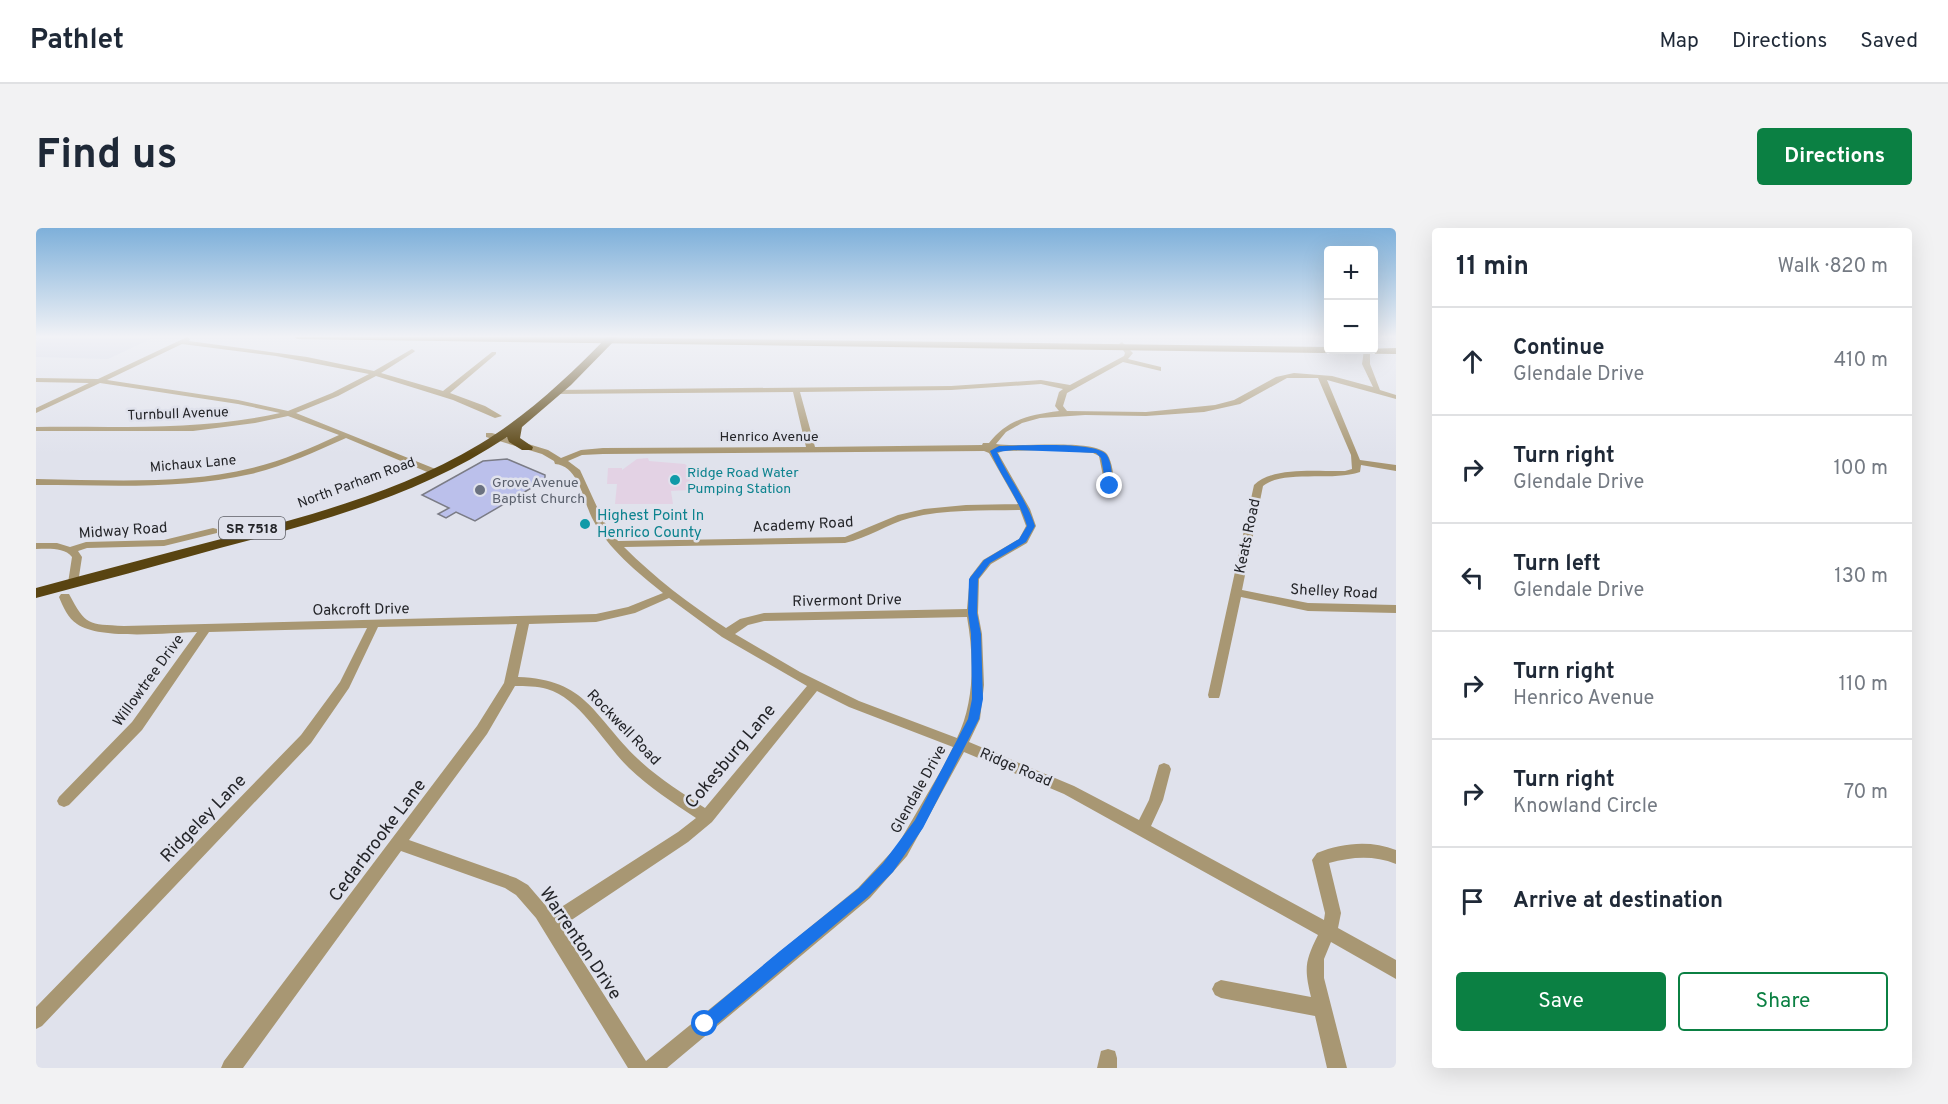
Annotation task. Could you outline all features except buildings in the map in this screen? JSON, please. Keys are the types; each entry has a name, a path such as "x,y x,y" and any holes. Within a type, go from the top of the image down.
{"highway":[{"name":"North Parham Road","path":"491,438 549,393 568,375"},
{"name":"North Parham Road","path":"36,592 71,585 317,517 385,493 516,426 540,407 549,393"},
{"path":"516,426 513,439 527,447"},
{"name":"North Parham Road","path":"36,584 71,585"}],"street":[{"path":"36,411 110,375"},
{"name":"Turnbull Avenue","path":"36,429 210,427 240,424 288,413 373,375"},
{"path":"385,375 444,394 498,416"},
{"path":"444,394 467,375"},
{"path":"1065,414 1059,406 1060,397 1072,387 1094,375"},
{"path":"993,448 999,434 1018,422 1033,417 1065,414 1143,414 1206,409 1246,398 1286,376 1300,375"},
{"path":"1305,375 1396,397"},
{"path":"1371,375 1377,388 1376,391"},
{"path":"1322,378 1358,462 1396,468"},
{"path":"36,380 98,381 238,402 288,413 430,470"},
{"path":"549,393 951,388 1041,382 1072,387"},
{"path":"796,390 811,449"},
{"name":"Michaux Lane","path":"36,483 220,477 268,466 346,435"},
{"name":"Ridge Road","path":"491,438 527,447 576,470 598,520 615,544 670,594 726,634 815,685 880,715 1045,778 1142,829 1396,970"},
{"name":"Ridge Road","path":"491,438 558,462"},
{"name":"Glendale Drive","path":"652,1068 864,893 888,868 919,824 961,745 973,719 978,699 972,586 977,573 987,561 1023,541 1031,526 993,448"},
{"name":"Henrico Avenue","path":"558,462 581,453 603,451 1083,449 1100,452 1105,457 1110,486"},
{"name":"Keats Road","path":"1214,695 1257,490 1262,481 1282,476 1350,474 1358,470 1358,462"},
{"name":"Academy Road","path":"615,544 845,540 863,536 915,513 1023,507"},
{"name":"Midway Road","path":"71,550 86,545 164,543 213,531"},
{"name":"Midway Road","path":"36,546 57,546 71,550 77,557 71,585"},
{"name":"Oakcroft Drive","path":"71,585 74,618 89,626 124,630 611,616 670,594"},
{"name":"Shelley Road","path":"1236,592 1308,608 1396,609"},
{"name":"Rivermont Drive","path":"726,634 744,622 764,617 972,613"},
{"name":"Cedarbrooke Lane","path":"231,1068 482,730 510,681 524,620"},
{"name":"Ridgeley Lane","path":"36,1020 306,739 342,692 374,624"},
{"name":"Willowtree Drive","path":"64,801 137,726 205,628"},
{"name":"Rockwell Road","path":"510,681 547,684 565,691 636,766 670,793 707,817"},
{"name":"Cokesburg Lane","path":"549,925 683,837 707,817 815,685"},
{"path":"1142,829 1156,800 1164,769"},
{"name":"Warrenton Drive","path":"399,843 510,883 522,890 542,912 639,1068"},
{"path":"1337,1068 1314,967 1318,951 1332,923 1333,913 1320,864 1322,858 1353,850 1369,850 1396,857"},
{"path":"1221,989 1322,1008"}],"shaded area":[{"path":"648,458 649,461 685,464 689,468 690,490 671,491 673,504 615,504 617,484 607,484 608,468 622,468 622,470 637,459"}],"place":[{"name":"Ridge Road Water Pumping Station","path":"675,480"},
{"name":"Grove Avenue Baptist Church","path":"480,490"},
{"name":"Highest Point In Henrico County","path":"585,524"}],"route":[{"path":"705,1024 784,956 864,893 902,851 949,770 973,719 978,699 976,634 972,613 974,579 987,561 1023,541 1031,526 1028,514 1001,470 993,451 998,451 999,448 1098,451 1105,457 1110,486"}]}
